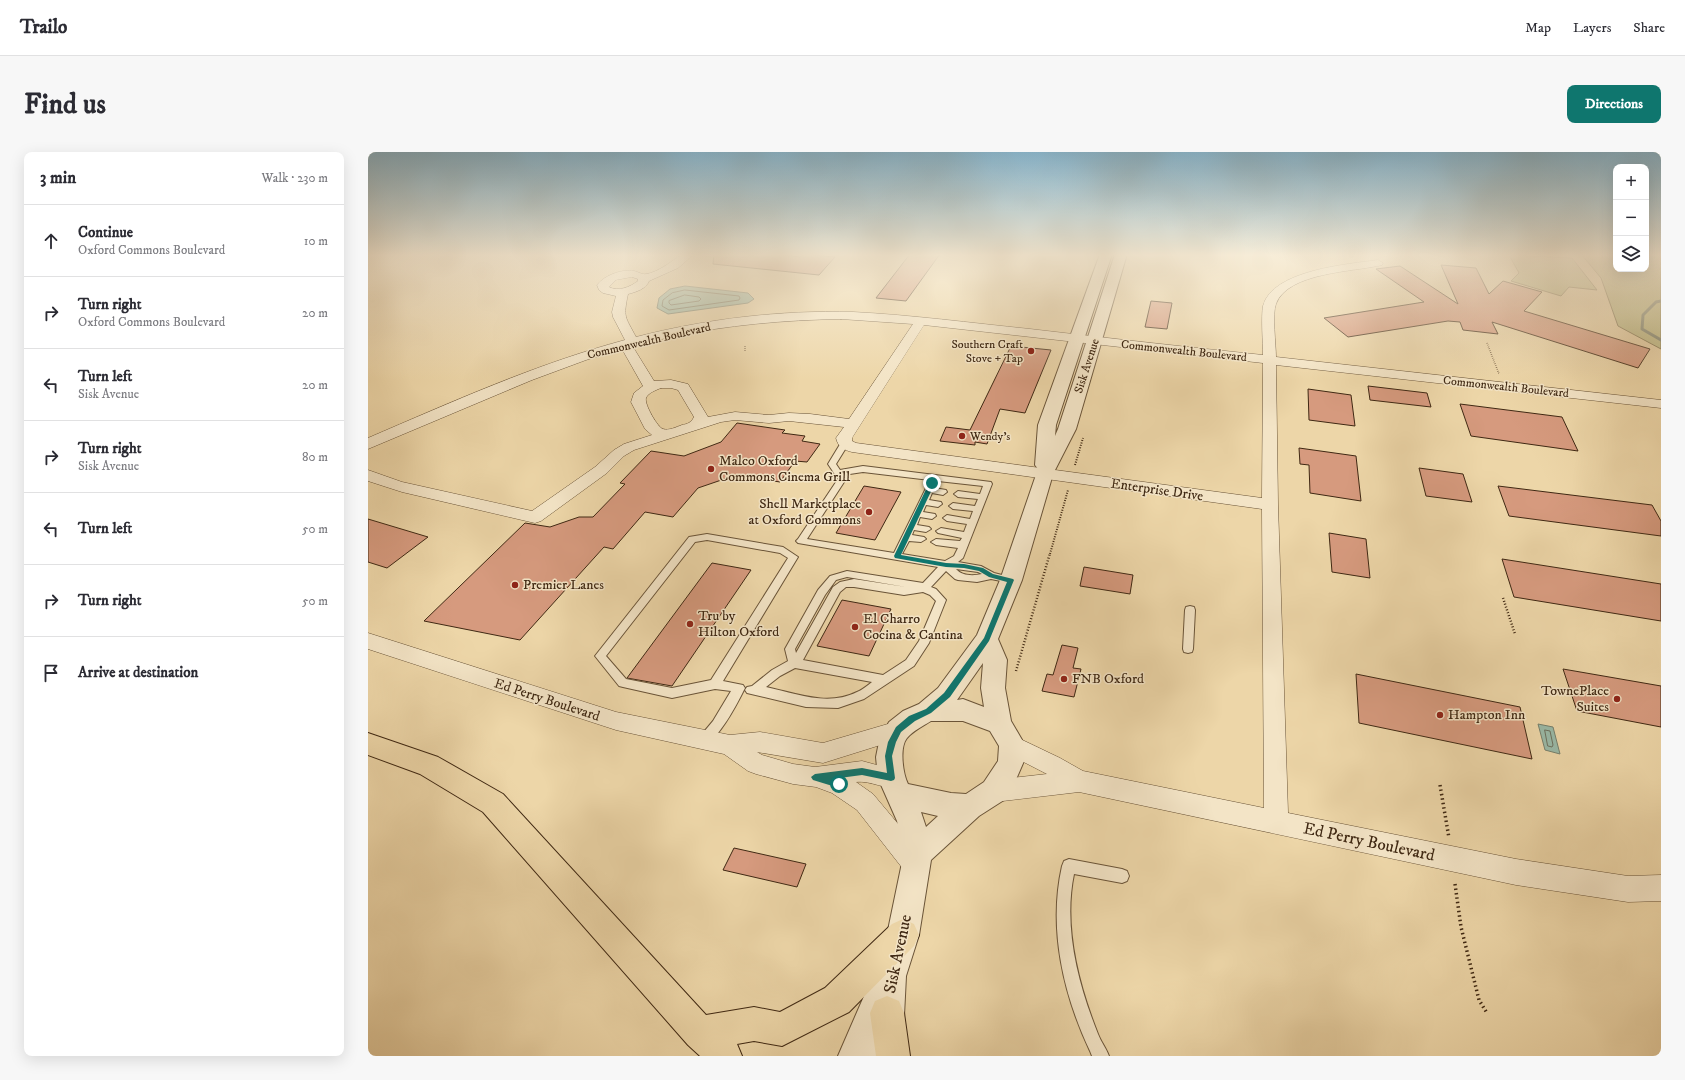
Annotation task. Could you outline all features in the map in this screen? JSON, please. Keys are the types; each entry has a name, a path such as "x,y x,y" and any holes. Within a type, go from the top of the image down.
{"highway":[{"path":"368,744 429,765 493,803 700,1032 725,1056"},
{"path":"700,1032 754,1024 782,1029 837,1000 903,935"},
{"path":"887,1013 894,1056"}],"street":[{"path":"622,296 618,312 619,317 636,344 656,385"},
{"name":"Sisk Avenue","path":"1044,474 1047,425 1091,296"},
{"name":"Sisk Avenue","path":"884,1056 890,976 903,935 917,859 911,821 895,786 888,756 892,742 898,730 912,719 928,711 947,695 987,639 1001,578 1044,474 1067,429 1108,296"},
{"path":"1274,296 1269,306 1269,360 1276,823"},
{"name":"Commonwealth Boulevard","path":"368,444 537,372 582,357 714,326 791,317 869,317 920,321 1661,404"},
{"path":"845,443 844,438 920,321"},
{"path":"651,363 656,385"},
{"path":"670,434 661,434 652,429 638,402 639,396 656,385 672,383 683,386 701,417 699,422 693,427"},
{"path":"368,475 379,481 414,490 454,500 495,506 535,517 602,470 619,453 629,446 719,418 735,416 769,419 789,417 810,418 854,424"},
{"name":"Enterprise Drive","path":"845,443 860,449 1270,505"},
{"path":"730,745 756,764 839,784 865,802 917,859 969,807 994,791 1005,775 1011,761 1012,745 999,723 993,688 995,660 987,639"},
{"name":"Ed Perry Boulevard","path":"368,641 616,722 730,745"},
{"name":"Sisk Avenue","path":"928,711 963,710 999,723"},
{"path":"730,745 760,742 823,753 898,730"},
{"name":"Ed Perry Boulevard","path":"1012,745 1052,765 1079,781 1516,872 1628,889 1661,888"},
{"path":"815,777 862,771 895,786 951,806 969,807"},
{"name":"Ed Perry Boulevard","path":"994,791 1079,781"},
{"path":"854,1056 890,976"}],"lane":[{"path":"845,443 832,464 842,479 801,541 946,565 958,577 977,580 1001,578"},
{"path":"838,473 863,469 932,483 945,488"},
{"path":"924,588 946,565 958,558 988,484 932,483"},
{"path":"897,556 932,483"},
{"path":"959,490 984,493"},
{"path":"923,502 938,504"},
{"path":"953,506 977,509"},
{"path":"917,514 932,516"},
{"path":"947,518 972,522"},
{"path":"911,527 926,529"},
{"path":"941,531 967,536"},
{"path":"715,684 794,558 784,550 707,537 692,540 600,656 623,683 672,693 715,684 778,694 806,702 838,703 860,696 910,663 924,643 941,600 934,592 924,588 904,591 854,583 843,584 836,590 800,656 794,663 776,673 754,690"},
{"path":"906,537 921,540"},
{"path":"936,542 963,545"},
{"path":"1188,649 1190,610"},
{"path":"794,663 884,680"},
{"path":"704,739 717,724 739,688"},
{"path":"1101,1056 1095,1046 1075,991 1063,937 1064,884 1069,866 1122,876"}],"path":[{"path":"1487,343 1501,380"},
{"path":"745,346 745,351"},
{"path":"1503,598 1515,634"},
{"path":"1440,785 1449,840"},
{"path":"1455,884 1461,927 1477,993 1479,1000 1487,1013"}],"shaded area":[{"path":"1607,296 1661,296 1661,349 1618,326"}],"water":[{"path":"661,296 751,296 754,299 748,303 668,314 657,308 659,298"},
{"path":"1538,724 1553,727 1560,754 1545,750"}],"building":[{"path":"877,296 909,296 906,301 876,298"},
{"path":"1416,296 1446,296 1458,304 1455,296 1538,296 1524,311 1650,349 1638,368 1492,322 1498,334 1463,330 1460,322 1448,321 1348,337 1324,318 1424,302"},
{"path":"1151,301 1172,303 1167,329 1145,327"},
{"path":"1011,346 1051,350 1025,413 1000,409 987,444 975,442 975,445 940,441 946,427 970,430"},
{"path":"1368,386 1427,393 1431,407 1370,400"},
{"path":"1308,389 1351,395 1355,426 1309,420"},
{"path":"1460,404 1562,417 1578,451 1471,436"},
{"path":"737,423 785,430 782,433 805,436 802,441 820,444 807,462 795,461 780,482 736,475 698,488 673,517 645,512 613,549 604,547 520,640 424,621 525,523 550,527 579,517 593,517 625,484 620,483 651,451 684,456 721,442"},
{"path":"1299,448 1356,456 1361,501 1310,493 1309,465 1300,464"},
{"path":"1419,468 1463,474 1472,502 1426,496"},
{"name":"Shell Marketplace at Oxford Commons","path":"864,486 901,492 875,540 836,533"},
{"path":"1498,486 1652,505 1661,521 1661,536 1509,516"},
{"path":"368,519 428,537 387,568 368,562"},
{"path":"1329,533 1366,539 1370,578 1332,572"},
{"path":"1502,559 1661,584 1661,621 1514,597"},
{"name":"Tru by Hilton Oxford","path":"712,563 751,570 672,686 627,678"},
{"path":"1084,567 1133,575 1130,594 1080,586"},
{"name":"El Charro Cocina & Cantina","path":"842,600 891,609 869,656 817,646"},
{"path":"1062,645 1078,648 1073,668 1081,669 1074,697 1042,691 1047,674 1053,675"},
{"name":"TownePlace Suites","path":"1563,669 1661,686 1661,727 1577,711"},
{"name":"Hampton Inn","path":"1356,674 1520,707 1532,759 1359,723"},
{"path":"734,848 806,864 797,887 723,870"}],"waterway":[{"path":"1661,301 1656,302 1643,315 1642,329 1661,340"}],"place":[{"name":"Southern Craft Stove + Tap","path":"1031,351"},
{"name":"Wendy's","path":"962,436"},
{"name":"Malco Oxford Commons Cinema Grill","path":"711,469"},
{"name":"Shell Marketplace at Oxford Commons","path":"869,512"},
{"name":"Premier Lanes","path":"515,585"},
{"name":"Tru by Hilton Oxford","path":"690,624"},
{"name":"El Charro Cocina & Cantina","path":"855,627"},
{"name":"FNB Oxford","path":"1064,679"},
{"name":"TownePlace Suites","path":"1617,699"},
{"name":"Hampton Inn","path":"1440,715"}],"route":[{"path":"839,784 815,777 862,771 891,778 888,756 892,742 898,730 912,719 928,711 947,695 987,639 1011,580 991,576 981,569 946,565 897,556 932,483"}]}
